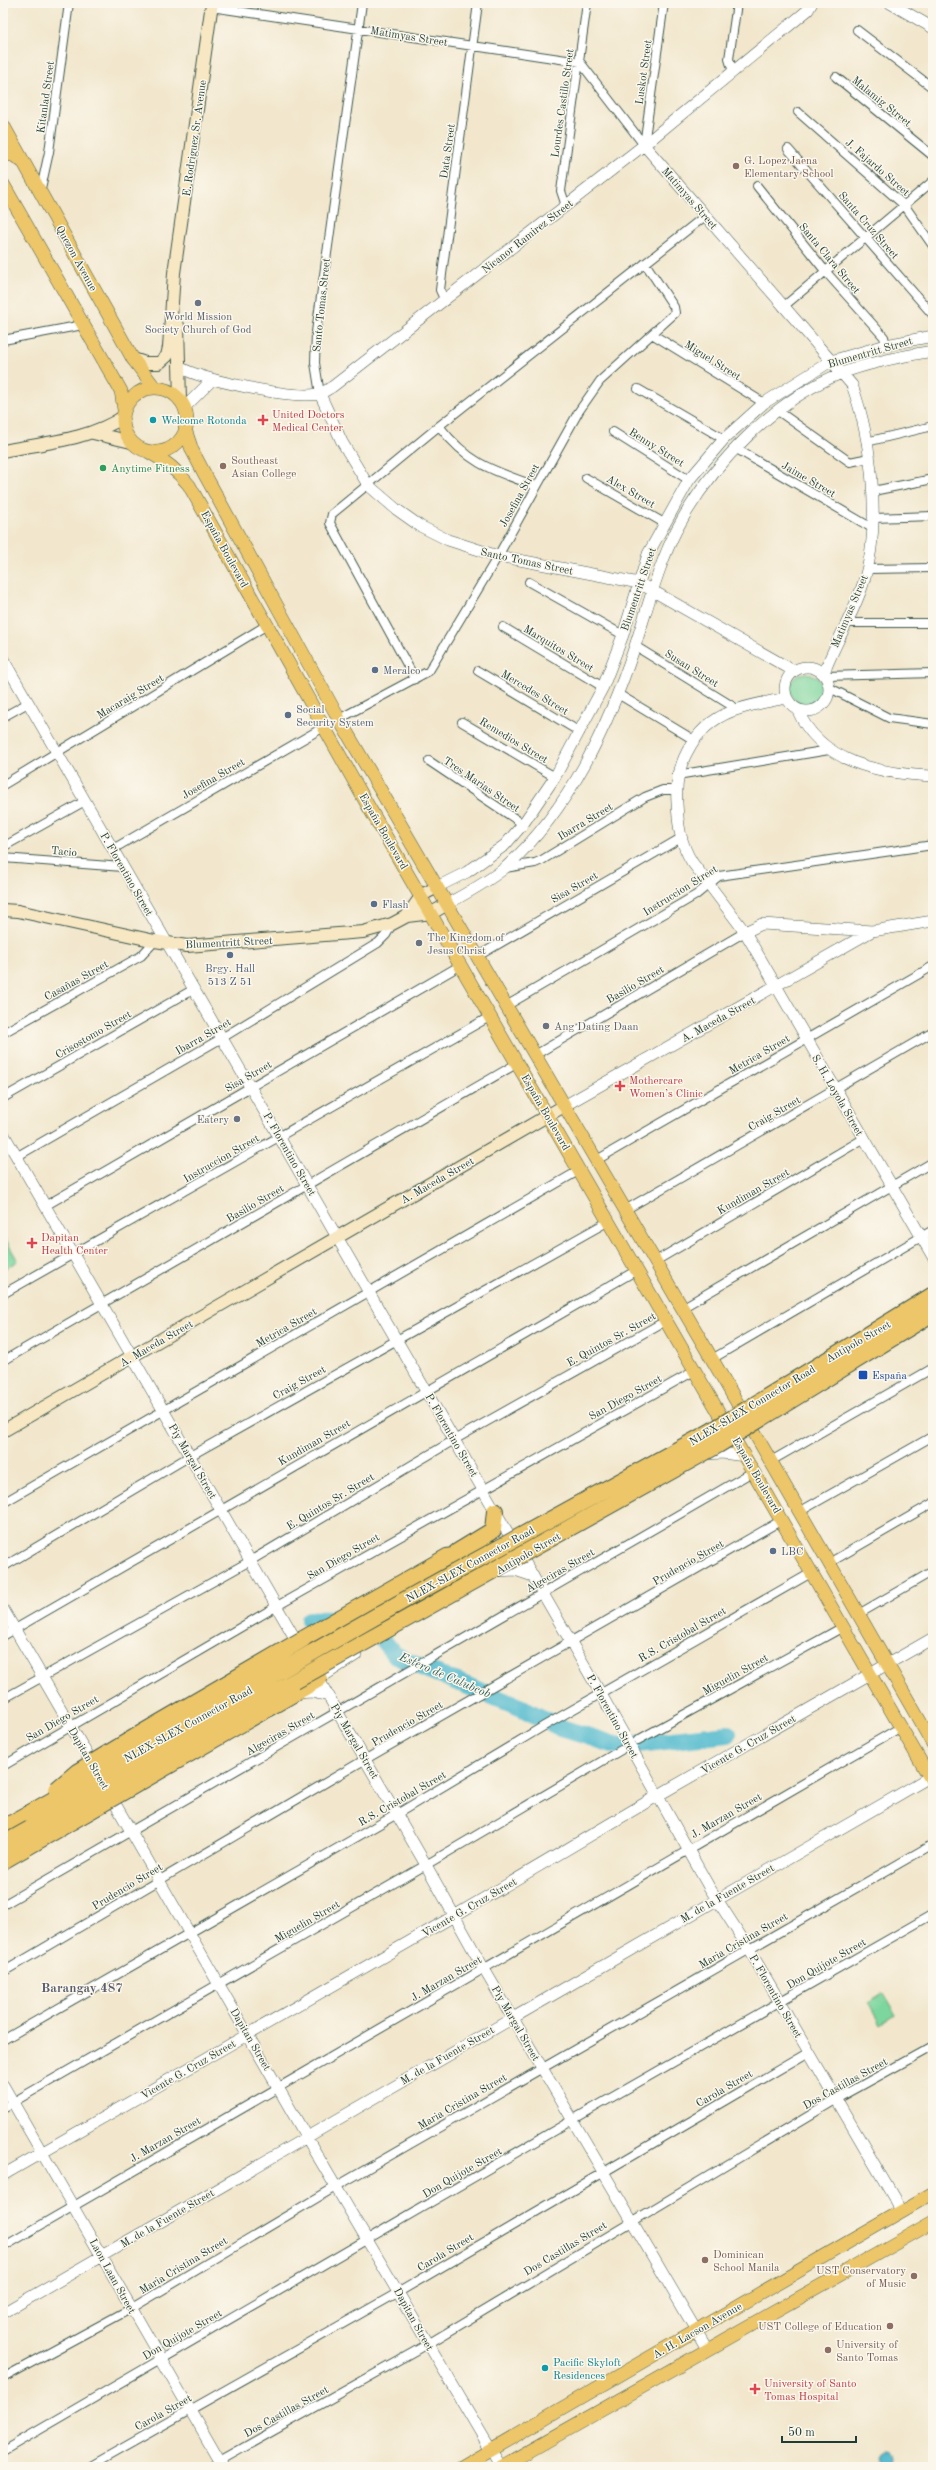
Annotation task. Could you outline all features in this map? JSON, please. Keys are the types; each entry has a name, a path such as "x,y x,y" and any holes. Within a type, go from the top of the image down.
{"highway":[{"name":"NLEX-SLEX Connector Road","path":"3,1828 417,1593 710,1432 933,1295"},
{"name":"NLEX-SLEX Connector Road","path":"3,1844 718,1445 933,1313"},
{"path":"28,1814 77,1772 192,1703 493,1530 495,1510"},
{"path":"447,1557 492,1550 513,1541"},
{"path":"3,1861 319,1679"}],"main road":[{"name":"E. Rodriguez Sr. Avenue","path":"133,359 153,365 159,363 167,356 170,339 174,273 212,5"},
{"name":"Quezon Avenue","path":"3,126 133,359 155,388"},
{"path":"3,155 14,155 24,164"},
{"path":"5,190 121,391 124,429 131,442"},
{"name":"E. Rodriguez Sr. Avenue","path":"174,273 182,404"},
{"path":"3,451 90,433 109,426 123,414 133,396 147,389 155,388 170,392 182,404 185,429 182,436 171,447 161,451 149,452 131,442 90,433"},
{"name":"España Boulevard","path":"185,429 204,473 339,719 478,956 595,1161 741,1409 857,1615 933,1744"},
{"name":"España Boulevard","path":"149,452 166,461 189,485 324,727 724,1418 870,1674 932,1778"},
{"name":"Blumentritt Street","path":"407,916 422,895 437,887"},
{"name":"Blumentritt Street","path":"3,910 18,911 155,941 187,946 363,932 392,924 407,916 432,913 447,904"},
{"name":"A. Maceda Street","path":"3,1431 564,1106"},
{"name":"A. H. Lacson Avenue","path":"461,2467 901,2210 933,2193"},
{"name":"A. H. Lacson Avenue","path":"501,2467 933,2222"}],"street":[{"name":"Kitanlad Street","path":"40,194 48,158 69,3"},
{"name":"Santo Tomas Street","path":"362,3 316,332 315,363 320,394 342,442 368,485 396,509 420,526 448,540 498,556 638,583 652,589 794,671"},
{"name":"Data Street","path":"445,301 440,290 440,282 478,3"},
{"name":"Lourdes Castillo Street","path":"566,206 561,191 587,3"},
{"name":"Luskot Street","path":"644,145 664,3"},
{"path":"733,72 729,59 737,3"},
{"name":"Nicanor Ramirez Street","path":"320,394 346,378 644,145 808,10 812,3"},
{"path":"890,3 933,28"},
{"name":"Matimyas Street","path":"212,5 472,47 580,62 644,145 852,385 857,398 869,458 873,491 873,523 867,569 863,585 825,674"},
{"path":"857,30 933,88"},
{"name":"Malamig Street","path":"836,77 933,156"},
{"name":"J. Fajardo Street","path":"798,112 905,206 933,246"},
{"name":"Santa Cruz Street","path":"788,149 933,315"},
{"path":"783,307 933,181"},
{"name":"Santa Clara Street","path":"757,186 826,272 884,337 886,345"},
{"path":"415,679 330,522 332,514 439,426 705,216"},
{"name":"Josefina Street","path":"339,719 429,671 498,556 579,411 600,381 634,348 669,320 675,313 674,308 645,263"},
{"path":"3,340 83,325"},
{"name":"Miguel Street","path":"652,334 764,403"},
{"name":"Blumentritt Street","path":"437,887 468,872 495,853 523,824 555,777 603,687 622,635 648,554 689,480 724,439 764,403 830,360 886,345 933,336"},
{"name":"Blumentritt Street","path":"447,904 475,889 505,868 532,842 598,744 635,646 652,589 677,530 703,486 735,448 778,411 809,390 842,373 933,351"},
{"path":"179,367 212,380 279,392 320,394"},
{"path":"182,404 212,380"},
{"path":"638,389 724,439"},
{"path":"778,411 850,462 869,458"},
{"path":"439,426 456,447 474,461 536,486"},
{"path":"866,442 933,426"},
{"name":"Benny Street","path":"613,432 689,480"},
{"name":"Jaime Street","path":"735,448 873,523"},
{"name":"Alex Street","path":"586,478 664,523"},
{"path":"873,491 933,479"},
{"path":"873,523 933,516"},
{"path":"867,569 933,568"},
{"path":"529,582 622,635"},
{"path":"847,623 933,623"},
{"name":"Macaraig Street","path":"3,785 58,754 267,626"},
{"name":"Marquitos Street","path":"503,627 603,687"},
{"name":"Susan Street","path":"635,646 738,709"},
{"name":"P. Florentino Street","path":"3,659 522,1556 716,1899 749,1949 901,2210"},
{"path":"933,673 825,674 809,666 794,671 786,683 787,698 797,709 808,730 829,750 845,759 872,769 897,775 933,776"},
{"name":"Mercedes Street","path":"478,671 580,732"},
{"path":"797,709 806,712 820,708 829,697 830,688 825,674"},
{"path":"830,688 889,718 933,724"},
{"path":"618,694 694,740"},
{"path":"787,698 738,709 716,720 694,740 681,762 677,775 676,790 681,838 685,850 692,862 745,932 762,924 872,932 933,921"},
{"path":"3,717 28,703"},
{"name":"Remedios Street","path":"462,722 555,777"},
{"name":"Josefina Street","path":"113,849 324,727"},
{"path":"677,775 829,750"},
{"name":"Tres Marias Street","path":"429,762 523,824"},
{"name":"Ibarra Street","path":"505,868 535,863 645,798 664,790 676,790"},
{"path":"3,846 85,801"},
{"name":"Sisa Street","path":"478,956 681,838"},
{"name":"Instruccion Street","path":"506,1006 696,895 719,876 727,873 933,845"},
{"name":"Tacio","path":"3,858 123,867"},
{"name":"Ibarra Street","path":"16,1157 222,1038 378,943 386,935 392,924"},
{"name":"S. H. Loyola Street","path":"745,932 863,1139 922,1236 933,1257"},
{"name":"Basilio Street","path":"535,1055 745,932"},
{"name":"A. Maceda Street","path":"564,1106 872,932"},
{"name":"Casañas Street","path":"3,1033 140,956 155,941"},
{"name":"Sisa Street","path":"45,1206 461,965"},
{"name":"Metrica Street","path":"595,1161 933,966"},
{"name":"Crisostomo Street","path":"3,1098 194,988"},
{"name":"Instruccion Street","path":"3,1294 491,1016"},
{"name":"Craig Street","path":"625,1210 933,1032"},
{"name":"Basilio Street","path":"3,1361 518,1064"},
{"name":"Piy Margal Street","path":"3,1133 366,1760 484,1969 542,2068 574,2119 707,2349"},
{"name":"Kundiman Street","path":"654,1262 863,1139"},
{"path":"682,1308 933,1162"},
{"name":"Metrica Street","path":"3,1503 163,1409 580,1170"},
{"name":"Craig Street","path":"3,1567 190,1456 609,1221"},
{"path":"712,1359 933,1230"},
{"name":"Kundiman Street","path":"3,1636 426,1390 637,1270"},
{"name":"Antipolo Street","path":"513,1541 933,1298"},
{"name":"E. Quintos Sr. Street","path":"3,1699 250,1561 454,1440 667,1320"},
{"path":"771,1461 933,1368"},
{"name":"San Diego Street","path":"3,1766 276,1606 696,1370"},
{"path":"799,1512 933,1436"},
{"name":"Antipolo Street","path":"319,1679 392,1631 696,1455 722,1453 745,1456"},
{"name":"Algeciras Street","path":"3,1905 130,1830 403,1675 428,1659 754,1471"},
{"path":"829,1563 933,1503"},
{"name":"Prudencio Street","path":"3,1972 159,1879 475,1696 572,1643 782,1520"},
{"path":"497,1571 515,1570 533,1576"},
{"path":"857,1615 933,1571"},
{"name":"R.S. Cristobal Street","path":"3,2040 190,1931 397,1814 544,1726 812,1573"},
{"name":"Dapitan Street","path":"3,1609 190,1931 307,2138 337,2186 501,2467"},
{"name":"Miguelin Street","path":"638,1740 843,1627"},
{"name":"Vicente G. Cruz Street","path":"3,2175 454,1916 657,1796 933,1638"},
{"path":"293,1694 312,1692 329,1696"},
{"name":"J. Marzan Street","path":"3,2247 278,2086 484,1969 901,1727"},
{"name":"Miguelin Street","path":"7,2106 426,1865 621,1750"},
{"name":"M. de la Fuente Street","path":"3,2313 307,2138 716,1899 932,1778"},
{"name":"Maria Cristina Street","path":"3,2378 132,2308 337,2186 933,1844"},
{"name":"Don Quijote Street","path":"3,2451 574,2119 933,1914"},
{"name":"Dos Castillas Street","path":"209,2467 221,2464 428,2344 632,2220 836,2099 933,2046"},
{"name":"Carola Street","path":"89,2467 399,2292 809,2052"},
{"name":"Laon Laan Street","path":"3,2085 7,2106 41,2153 73,2206 221,2464"}],"green space":[{"path":"803,673 809,673 818,677 822,689 818,701 809,705 803,705 794,701 790,692 790,686 794,677"},
{"path":"3,1235 18,1261 3,1270"},
{"path":"883,1993 896,2015 881,2024 868,2002"}],"water":[{"path":"884,2450 889,2452 891,2457 889,2462 884,2464 879,2462 877,2457 879,2452"}],"waterway":[{"name":"Estero de Calubcob","path":"309,1620 360,1619 370,1624 394,1654 406,1661 522,1708 561,1728 619,1746 728,1734"}],"place":[{"name":"G. Lopez Jaena Elementary School","path":"736,166"},
{"name":"World Mission Society Church of God","path":"198,303"},
{"name":"Welcome Rotonda","path":"153,420"},
{"name":"United Doctors Medical Center","path":"263,420"},
{"name":"Southeast Asian College","path":"223,466"},
{"name":"Anytime Fitness","path":"103,468"},
{"name":"Meralco","path":"375,670"},
{"name":"Social Security System","path":"288,715"},
{"name":"Flash","path":"374,904"},
{"name":"The Kingdom of Jesus Christ","path":"419,943"},
{"name":"Brgy. Hall 513 Z 51","path":"230,955"},
{"name":"Ang Dating Daan","path":"546,1026"},
{"name":"Mothercare Women’s Clinic","path":"620,1086"},
{"name":"Eatery","path":"237,1119"},
{"name":"Dapitan Health Center","path":"32,1243"},
{"name":"España","path":"863,1375"},
{"name":"LBC","path":"773,1551"},
{"name":"Dominican School Manila","path":"705,2260"},
{"name":"UST Conservatory of Music","path":"914,2276"},
{"name":"UST College of Education","path":"890,2326"},
{"name":"University of Santo Tomas","path":"828,2350"},
{"name":"Pacific Skyloft Residences","path":"545,2368"},
{"name":"University of Santo Tomas Hospital","path":"755,2389"}],"district":[{"name":"Barangay 487","path":"82,1987"}]}
